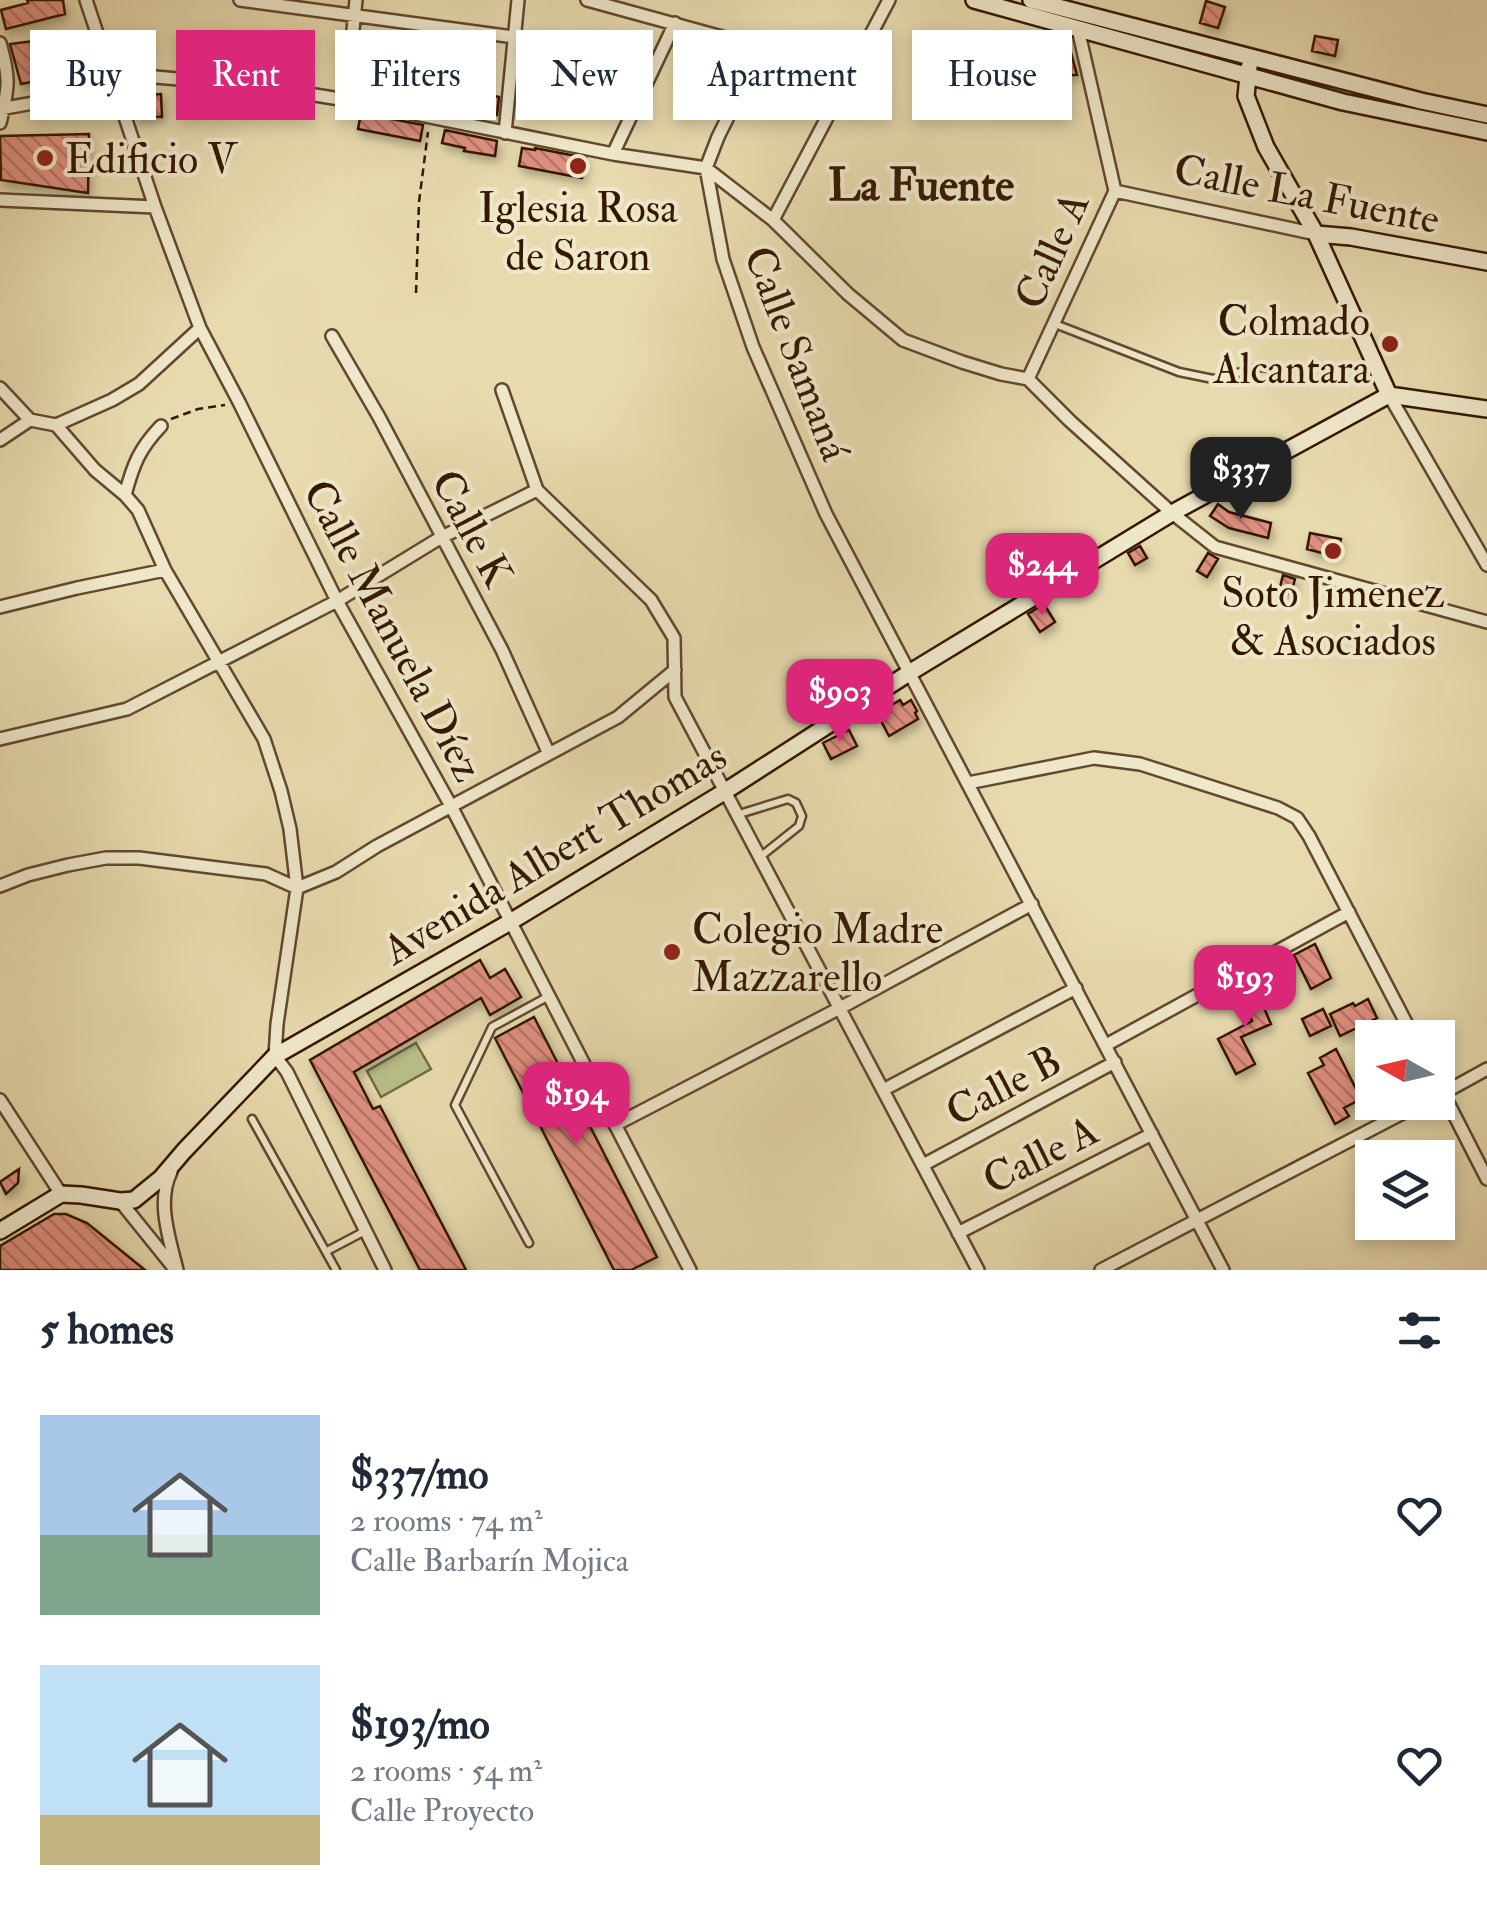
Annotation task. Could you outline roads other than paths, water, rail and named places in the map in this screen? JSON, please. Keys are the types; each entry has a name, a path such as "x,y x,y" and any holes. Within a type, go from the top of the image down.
{"main road":[{"path":"974,0 1343,102 1487,132"},
{"path":"1031,0 1487,115"},
{"path":"1251,58 1246,96 1254,120 1316,234 1389,395 1487,409"},
{"name":"Calle La Fuente","path":"1316,234 1487,262"},
{"name":"Avenida Albert Thomas","path":"120,1202 134,1200 161,1178 275,1056 510,922 1172,513 1389,395"},
{"path":"0,1231 61,1194 120,1202"}],"street":[{"name":"Calle Manuela Díez","path":"86,0 95,30"},
{"path":"240,0 514,37"},
{"path":"353,30 356,0"},
{"path":"505,134 518,0"},
{"path":"588,0 614,3 696,30"},
{"path":"872,30 888,0"},
{"path":"613,154 674,24"},
{"name":"Calle A","path":"1028,378 1114,191 1078,29"},
{"path":"0,42 9,74 0,122"},
{"path":"156,77 259,86 335,98"},
{"path":"2,109 30,104"},
{"name":"Calle Manuela Díez","path":"127,120 200,328 337,601 450,806 690,1270"},
{"path":"447,120 613,154 706,168 773,220 848,294 903,340 1001,374 1028,378 1172,513 1215,546 1487,622"},
{"path":"706,168 727,120"},
{"path":"773,220 825,120"},
{"name":"Calle Samaná","path":"706,168 723,259 753,347 826,514 1223,1270"},
{"name":"Calle La Fuente","path":"1114,191 1316,234"},
{"path":"0,200 155,206"},
{"path":"0,388 30,420 56,424 138,384 200,328"},
{"name":"Calle K","path":"332,336 502,650 549,754"},
{"path":"502,390 537,490 651,600 674,638 675,697 978,1270"},
{"path":"1389,395 1487,565"},
{"path":"0,440 30,420"},
{"path":"56,424 95,470 138,510 165,570 264,739 290,829 297,888 275,1056 385,1270"},
{"path":"125,495 134,463 161,426"},
{"path":"0,739 127,709 337,601 440,538 537,490"},
{"path":"0,607 165,570"},
{"path":"0,886 68,865 106,858 138,858 266,874 297,888 336,872 618,716 674,670"},
{"path":"968,783 1094,758 1140,764 1278,808 1297,818 1405,1020"},
{"path":"616,1125 1032,904"},
{"path":"1106,1045 1349,912"},
{"path":"883,1090 1076,988"},
{"name":"Calle B","path":"922,1165 1114,1062"},
{"path":"1455,1084 1487,1069"},
{"path":"0,1100 61,1194"},
{"path":"1102,1270 1389,1120"},
{"path":"1455,1120 1487,1179"},
{"name":"Calle A","path":"958,1233 1152,1134"},
{"path":"177,1270 165,1216 165,1194 168,1178 184,1151"},
{"path":"120,1202 177,1270"}],"lane":[{"path":"1054,324 1179,372 1213,379 1261,367 1294,371"},
{"path":"736,815 788,798 796,804 802,816 799,826 759,858"},
{"path":"528,1243 455,1105 492,1027 548,996"},
{"path":"252,1119 336,1270"},
{"path":"326,1251 366,1231"}],"place":[{"name":"Edificio V","path":"45,158"},
{"name":"Iglesia Rosa de Saron","path":"578,166"},
{"name":"Colmado Alcantara","path":"1390,344"},
{"name":"Soto Jimenez & Asociados","path":"1333,551"},
{"name":"Colegio Madre Mazzarello","path":"672,952"}],"district":[{"name":"La Fuente","path":"921,184"}]}
